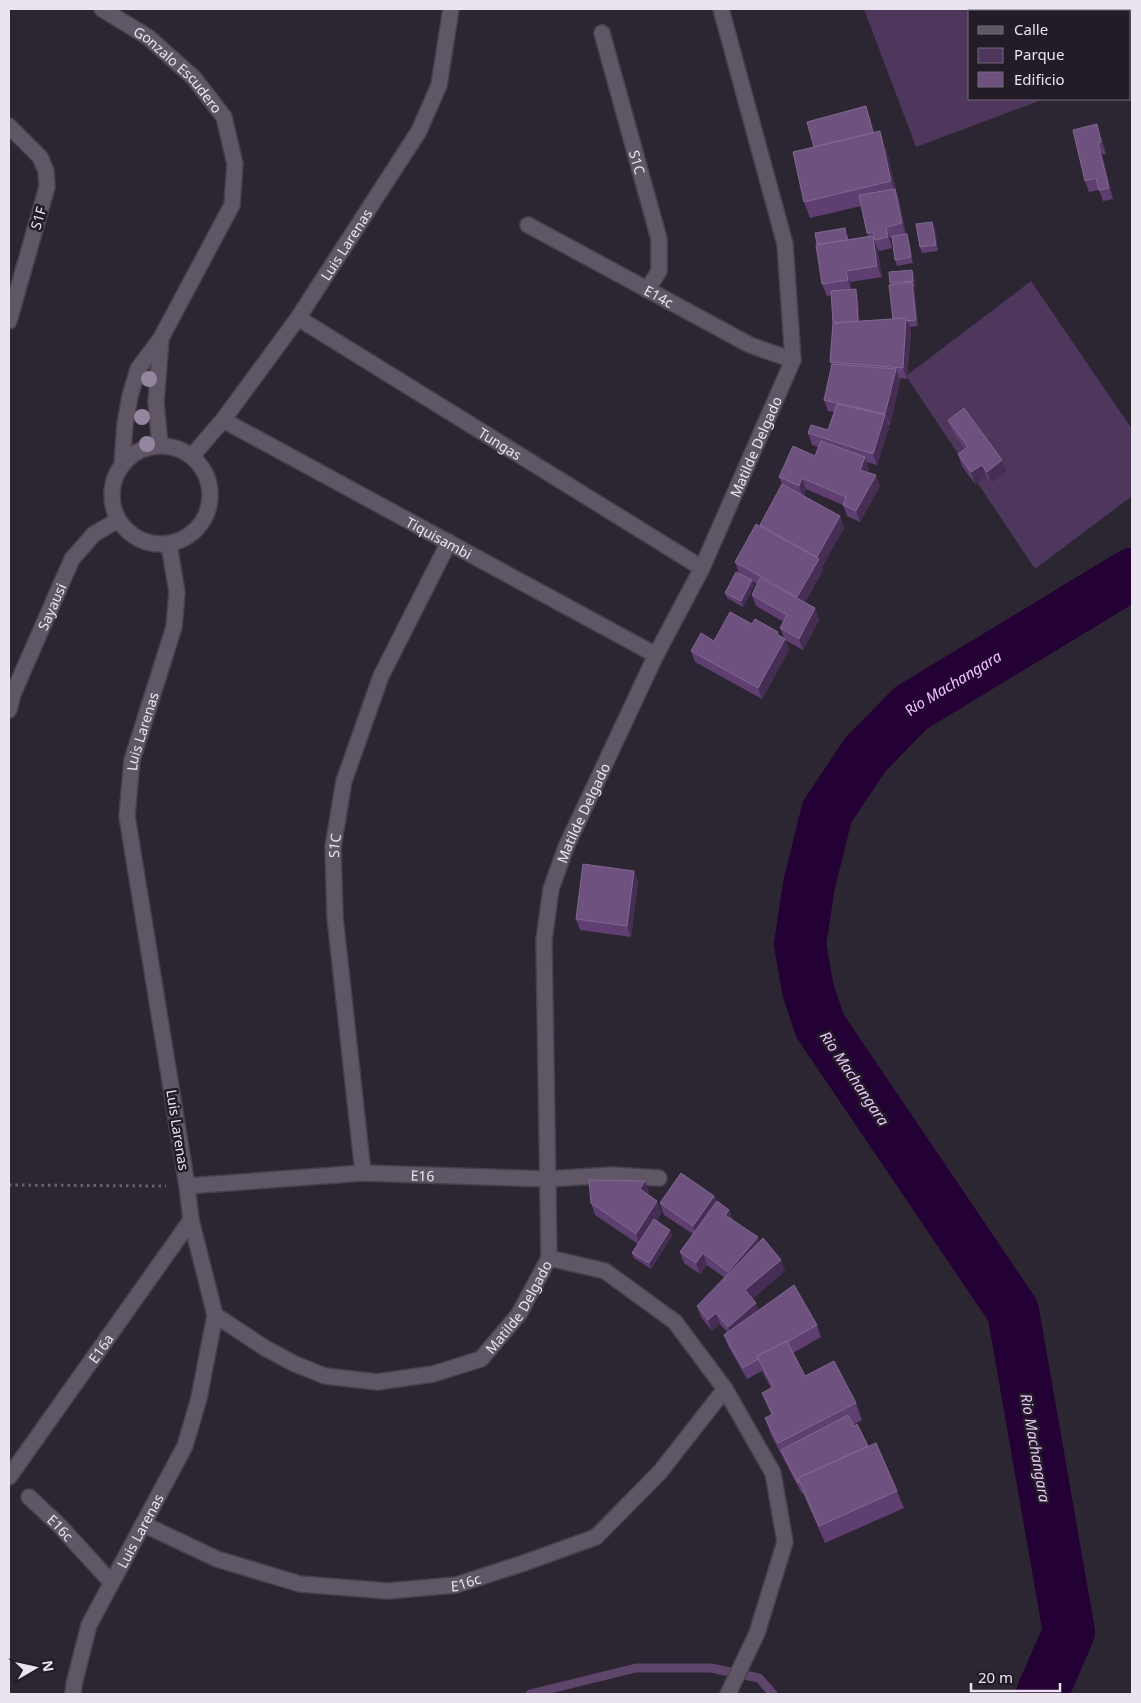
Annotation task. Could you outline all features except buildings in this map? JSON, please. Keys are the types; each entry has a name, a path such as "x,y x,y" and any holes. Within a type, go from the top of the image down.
{"street":[{"name":"Gonzalo Escudero","path":"102,9 148,36 194,78 224,117 235,164 232,205 161,338 138,369 130,396 125,424 122,464"},
{"name":"Luis Larenas","path":"192,456 223,420 298,318 419,131 438,85 452,9"},
{"name":"Matilde Delgado","path":"215,1315 265,1348 295,1364 325,1376 377,1382 433,1374 481,1359 519,1314 549,1258 544,940 551,889 566,847 656,655 702,568 793,360 785,244 721,9"},
{"name":"S1C","path":"602,33 658,239 659,272 647,290"},
{"name":"S1F","path":"9,126 40,157 46,171 47,187 9,321"},
{"name":"E14c","path":"528,225 750,345 793,360"},
{"name":"Tungas","path":"298,318 702,568"},
{"name":"Gonzalo Escudero","path":"160,445 156,402 161,338"},
{"name":"Tiquisambi","path":"223,420 656,655"},
{"path":"160,445 177,448 192,456 203,468 210,484 211,500 207,516 198,530 185,540 169,545 150,544 131,535 118,520 112,501 114,482 122,464 133,454 146,447 160,445"},
{"name":"Sayausi","path":"9,710 13,694 72,559 94,534 118,520"},
{"name":"S1C","path":"363,1172 335,917 333,847 344,781 381,676 448,542"},
{"name":"Luis Larenas","path":"73,1694 89,1625 185,1446 199,1398 215,1315 191,1220 188,1186 127,816 132,760 174,627 177,592 169,545"},
{"name":"E16","path":"188,1186 363,1172 547,1179 612,1175 658,1178"},
{"name":"E16a","path":"9,1477 191,1220"},
{"path":"549,1258 605,1272 675,1322 725,1389 773,1473 785,1542 757,1632 729,1693"},
{"name":"E16c","path":"143,1524 217,1559 300,1584 388,1591 456,1585 596,1537 660,1472 725,1389"},
{"name":"E16c","path":"29,1497 64,1530 111,1582"}],"path":[{"path":"9,1186 188,1186"}],"green space":[{"path":"864,9 1072,9 968,10 968,100 1041,100 916,147"},
{"path":"1031,281 1132,429 1132,496 1035,569 906,376"}],"waterway":[{"name":"Rio Machangara","path":"1042,1694 1069,1632 1013,1311 820,1026 808,990 800,944 809,885 827,812 865,755 911,708 1132,574"},
{"path":"530,1694 636,1668 711,1668 759,1678 773,1694"}]}
